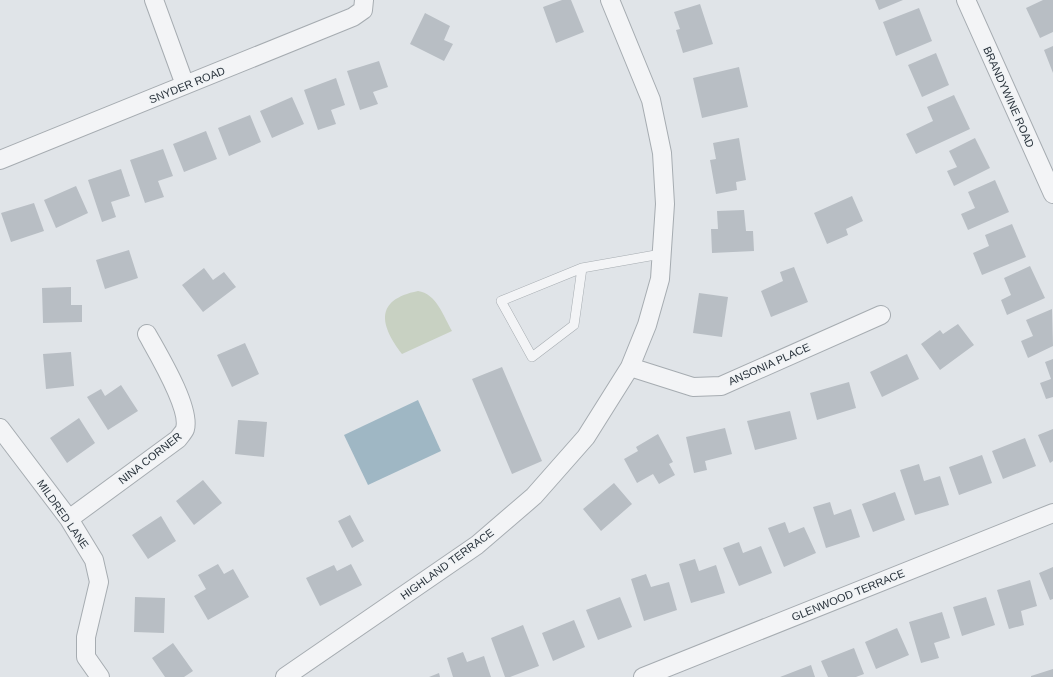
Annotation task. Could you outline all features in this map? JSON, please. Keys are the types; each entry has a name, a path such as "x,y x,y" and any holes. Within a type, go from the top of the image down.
{"street":[{"path":"154,0 185,85"},
{"name":"SNYDER ROAD","path":"0,160 353,17 363,10 364,0"},
{"name":"HIGHLAND TERRACE","path":"285,677 477,545 534,496 586,437 630,367 647,325 658,286 665,204 662,153 651,100 610,0"},
{"name":"BRANDYWINE ROAD","path":"966,0 1053,194"},
{"name":"ANSONIA PLACE","path":"630,367 693,387 721,386 881,315"},
{"name":"NINA CORNER","path":"69,519 178,439 185,430 186,414 174,384 148,334"},
{"name":"MILDRED LANE","path":"0,428 69,519 94,560 99,582 86,637 86,657 100,677"},
{"name":"GLENWOOD TERRACE","path":"643,677 1053,513"}],"lane":[{"path":"582,268 574,325 532,357 501,301 582,268 661,254"}],"green space":[{"path":"418,291 430,296 435,301 452,331 402,354 389,333 385,315 388,307 394,301 404,295"}],"water":[{"path":"418,400 441,451 368,485 344,435"}],"building":[{"path":"562,0 571,0 584,32 556,43 543,7"},
{"path":"875,0 903,0 879,10"},
{"path":"1043,0 1053,0 1053,32 1040,38 1026,8"},
{"path":"700,4 713,44 683,53 676,30 680,29 674,12"},
{"path":"919,8 932,41 896,56 883,22"},
{"path":"425,13 450,26 444,40 453,44 444,61 410,44"},
{"path":"1053,46 1053,73 1044,50"},
{"path":"936,53 949,85 922,97 908,65"},
{"path":"379,61 388,87 373,92 378,104 360,110 347,71"},
{"path":"739,67 748,107 702,118 693,78"},
{"path":"336,78 345,105 331,110 336,124 318,130 304,90"},
{"path":"954,95 970,129 916,154 906,134 933,121 927,107"},
{"path":"292,97 304,124 272,138 260,111"},
{"path":"250,115 261,142 229,156 218,128"},
{"path":"206,131 217,159 184,172 173,144"},
{"path":"739,138 746,180 736,182 737,190 716,194 710,160 716,159 713,143"},
{"path":"975,138 990,168 954,186 947,171 957,167 949,151"},
{"path":"163,149 173,176 158,181 164,197 145,203 130,160"},
{"path":"121,169 130,196 111,202 116,217 102,222 88,180"},
{"path":"995,180 1009,212 968,230 961,214 975,208 968,192"},
{"path":"76,186 88,213 56,228 44,200"},
{"path":"852,196 863,221 846,229 848,235 827,244 814,213"},
{"path":"34,203 44,231 11,242 1,213"},
{"path":"744,210 746,231 753,231 754,251 712,253 711,229 718,229 717,211"},
{"path":"1012,224 1026,257 982,275 973,253 989,246 985,235"},
{"path":"129,250 138,278 105,289 96,260"},
{"path":"1030,266 1045,298 1007,315 1001,300 1011,295 1004,278"},
{"path":"794,267 808,302 771,317 761,291 783,281 780,272"},
{"path":"204,268 213,280 224,272 236,287 203,312 182,285"},
{"path":"71,287 71,305 82,305 82,322 43,323 42,288"},
{"path":"699,293 728,297 722,337 693,333"},
{"path":"1052,309 1053,346 1028,358 1021,341 1033,336 1026,320"},
{"path":"958,324 974,345 940,370 921,344 940,330 943,334"},
{"path":"245,343 259,374 232,387 217,355"},
{"path":"71,352 74,386 46,389 43,354"},
{"path":"907,354 919,379 882,397 870,372"},
{"path":"1053,359 1053,397 1046,399 1040,383 1051,379 1045,362"},
{"path":"502,367 542,461 512,474 472,379"},
{"path":"849,382 856,408 817,420 810,393"},
{"path":"121,385 138,411 108,430 87,397 101,389 105,396"},
{"path":"790,411 797,439 755,450 747,421"},
{"path":"79,418 95,443 67,463 50,438"},
{"path":"238,420 267,422 264,457 235,454"},
{"path":"725,428 732,454 705,461 707,470 694,473 686,437"},
{"path":"1053,429 1053,461 1050,463 1038,435"},
{"path":"658,434 673,462 669,464 675,475 659,484 653,474 637,483 624,459 638,451 636,447"},
{"path":"1025,438 1036,466 1003,479 992,451"},
{"path":"982,455 992,483 959,495 949,467"},
{"path":"919,464 924,481 940,476 949,505 915,515 900,470"},
{"path":"203,480 222,503 194,525 176,501"},
{"path":"614,483 632,504 601,531 583,509"},
{"path":"895,492 905,520 873,532 862,504"},
{"path":"830,502 834,515 851,509 860,537 826,548 813,507"},
{"path":"350,515 364,541 352,548 338,521"},
{"path":"161,516 176,541 148,559 132,535"},
{"path":"785,522 789,533 804,527 816,553 784,567 768,528"},
{"path":"739,542 743,553 761,546 772,573 739,586 723,548"},
{"path":"695,559 699,571 716,565 725,593 691,603 679,564"},
{"path":"218,564 224,574 233,569 249,597 208,620 194,596 206,589 198,575"},
{"path":"351,564 362,585 320,606 306,578 334,565 337,571"},
{"path":"1053,567 1053,599 1050,600 1039,573"},
{"path":"646,574 651,587 669,582 677,610 644,621 631,579"},
{"path":"1030,580 1037,606 1021,611 1024,625 1009,629 997,590"},
{"path":"135,597 165,598 164,633 134,632"},
{"path":"620,597 632,627 598,640 586,610"},
{"path":"986,597 995,625 962,636 953,607"},
{"path":"942,612 950,638 934,643 939,658 921,663 909,622"},
{"path":"574,620 585,647 553,661 542,633"},
{"path":"523,625 539,666 510,677 505,677 491,638"},
{"path":"897,628 909,655 876,669 865,642"},
{"path":"173,643 193,671 184,677 165,677 152,658"},
{"path":"854,648 864,674 856,677 828,677 821,661"},
{"path":"463,652 467,662 484,656 491,677 453,677 447,658"},
{"path":"811,665 815,677 780,677"},
{"path":"1053,669 1053,677 1031,677 1031,676"},
{"path":"439,673 440,677 429,677"}]}
